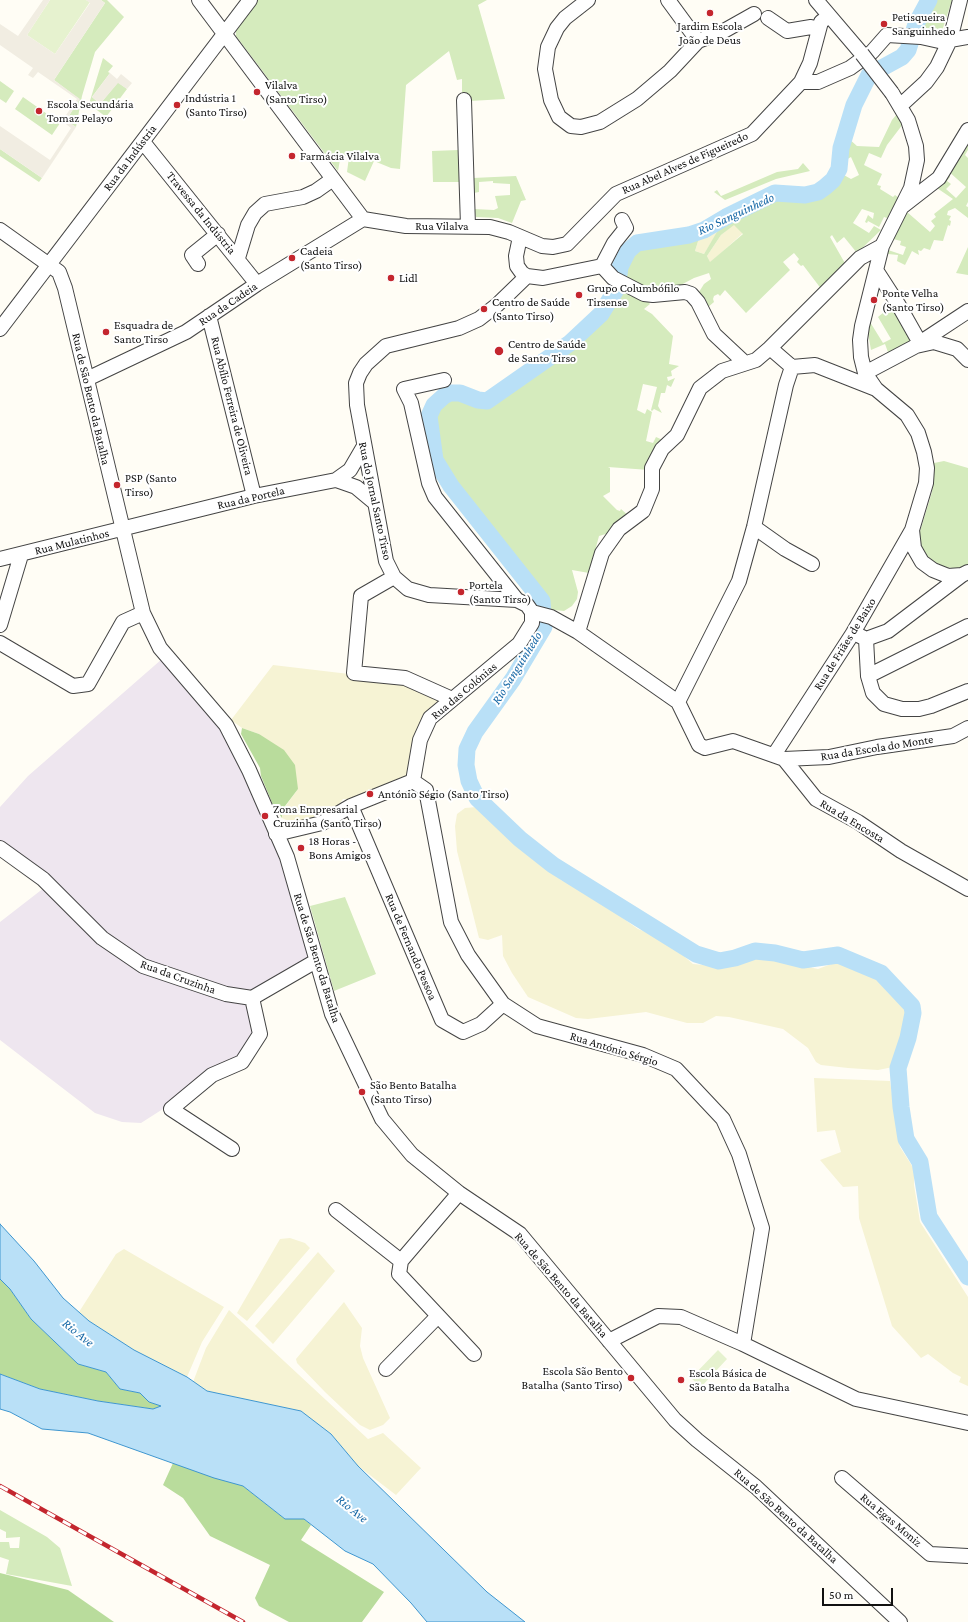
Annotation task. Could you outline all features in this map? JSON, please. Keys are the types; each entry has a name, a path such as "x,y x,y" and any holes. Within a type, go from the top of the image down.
{"street":[{"path":"199,0 364,219"},
{"name":"Rua da Indústria","path":"0,329 250,0"},
{"path":"588,0 565,18 556,28 546,56 547,83 553,104 559,118 571,126 590,126 637,99 670,71 698,41 722,32 754,14"},
{"path":"668,0 698,41"},
{"path":"816,0 862,54 901,105 908,120 916,146 918,160 911,188 882,246 860,340 860,357 865,373 876,389 908,415 918,433 927,468 926,483 912,530 914,548 922,562 934,570 948,576 965,574"},
{"path":"901,105 926,82 937,67 949,42 960,0"},
{"name":"Rua Abel Alves de Figueiredo","path":"520,237 542,246 554,247 567,244 616,194 752,134 801,82 810,63 821,22 829,16"},
{"path":"768,18 787,30 811,27 818,30"},
{"path":"801,82 818,82 850,68 872,52 882,32 902,37 921,37 949,42 968,37"},
{"path":"464,100 468,226"},
{"path":"901,207 933,185 939,178 968,130"},
{"name":"Travessa da Indústria","path":"143,142 238,258 257,284"},
{"path":"238,258 248,224 265,204 303,197 316,191 333,179"},
{"name":"Rua Vilalva","path":"364,219 406,226 490,227 520,237"},
{"name":"Rua da Cadeia","path":"87,379 186,332 257,284 364,219"},
{"path":"602,266 614,243 626,228 622,220"},
{"name":"Rua de São Bento da Batalha","path":"0,230 59,272 65,288 143,613 160,648 226,725 249,770 287,857 332,1014 376,1110 388,1128 412,1155 459,1193 520,1234 675,1420 756,1487 900,1622"},
{"path":"198,264 192,255 218,234"},
{"path":"520,237 516,256 517,266 522,273 527,276 543,278 602,266"},
{"path":"578,632 602,553 619,529 643,512 652,489 652,468 662,449 677,435 700,388 722,371 756,360 770,348 860,258 882,246"},
{"path":"602,266 617,280 644,294 653,295 685,292 691,294 698,302 714,334 745,363"},
{"path":"876,270 898,304 918,344"},
{"name":"Rua do Jornal Santo Tirso","path":"517,600 429,595 408,589 394,577 386,561 374,502 356,394 356,383 366,364 386,346 459,328 479,319 497,305 527,276"},
{"path":"35,282 49,281 65,288"},
{"path":"865,373 918,344 968,311"},
{"name":"Rua Abílio Ferreira de Oliveira","path":"209,316 254,496"},
{"path":"918,344 934,342 957,349 968,360"},
{"path":"770,348 792,367 815,365 876,389"},
{"path":"678,702 739,581 754,527 786,385 792,367"},
{"path":"444,380 404,389 411,403 429,482 435,497 517,600 540,614 578,632 678,702 699,745 706,748 733,741 779,757"},
{"path":"336,480 350,470 364,446"},
{"path":"336,480 356,487 374,502"},
{"name":"Rua da Portela","path":"122,529 254,496 336,480"},
{"path":"754,527 785,549 812,564"},
{"name":"Rua Mulatinhos","path":"0,559 122,529"},
{"name":"Rua de Friães de Baixo","path":"779,757 854,633 912,530"},
{"path":"0,625 21,555"},
{"path":"866,640 888,631 965,574"},
{"path":"394,577 361,596 354,673 405,678 452,699"},
{"path":"0,643 72,686 88,684 123,622 143,613"},
{"name":"Rua das Colónias","path":"413,781 420,740 430,718 519,644 532,623 540,614"},
{"path":"868,676 968,626"},
{"path":"854,633 866,640"},
{"path":"866,640 868,676 873,693 884,704 902,709 919,709 932,706 968,691"},
{"name":"Rua da Escola do Monte","path":"779,757 829,757 877,747 953,736 968,728"},
{"name":"Rua da Encosta","path":"779,757 816,799 858,822 901,851 968,889"},
{"path":"276,834 322,823 351,806 413,781"},
{"name":"Rua António Sérgio","path":"413,781 426,790 451,922 468,955 503,1004 536,1026 643,1054 676,1069 722,1119 739,1154 762,1228 743,1344"},
{"name":"Rua de Fernando Pessoa","path":"351,806 442,1020 463,1032 482,1024 503,1004"},
{"name":"Rua da Cruzinha","path":"0,848 43,878 102,938 142,966 226,994 252,998"},
{"path":"232,1149 171,1109 212,1075 242,1062 260,1034 252,998 316,961"},
{"path":"459,1193 401,1261 399,1274 474,1354"},
{"path":"336,1210 401,1261"},
{"path":"386,1369 438,1316"},
{"path":"609,1340 658,1316 681,1317 743,1344 856,1399 968,1423"},
{"name":"Rua Egas Moniz","path":"842,1478 930,1554 968,1556"}],"shaded area":[{"path":"43,0 50,0 27,35 55,54 90,3 86,0 101,0 105,3 54,80 80,99 66,120 76,127 42,178 0,149 0,126 50,160 71,128 62,121 77,99 38,72 33,78 28,75 33,68 0,45 0,24 18,36"},
{"path":"110,73 117,79 121,74 132,83 127,89 118,83 100,104 92,97"},
{"path":"734,224 743,233 710,263 707,256 721,235"},
{"path":"722,225 704,254 695,251 700,235"},
{"path":"162,659 223,732 255,797 289,882 309,957 258,995 262,1035 244,1063 213,1077 141,1123 122,1122 95,1113 0,1040 0,922 49,884 0,849 0,807 28,776"},
{"path":"273,665 349,674 349,677 405,683 438,698 439,703 411,773 405,779 353,799 343,799 334,813 318,820 291,822 282,818 282,811 298,789 259,734 242,728 231,720"},
{"path":"477,807 561,880 585,891 638,929 663,938 693,964 724,967 760,957 818,969 834,963 850,966 873,976 898,997 906,1010 903,1044 893,1067 878,1070 821,1065 816,1062 808,1048 783,1029 729,1017 716,1016 703,1023 687,1023 646,1012 588,1019 576,1018 528,997 503,956 502,935 488,940 479,938 457,851 455,826 457,814 465,808"},
{"path":"814,1078 890,1081 900,1147 914,1169 914,1185 920,1222 968,1297 968,1386 959,1382 961,1377 953,1373 928,1354 921,1358 892,1326 859,1218 858,1186 843,1187 820,1160 841,1152 835,1130 817,1132"},
{"path":"290,1238 305,1243 310,1248 247,1321 237,1313 280,1239"},
{"path":"124,1249 224,1307 202,1342 187,1377 134,1350 89,1321 79,1312 116,1254"},
{"path":"318,1252 335,1271 273,1344 255,1326"},
{"path":"344,1302 362,1328 360,1346 363,1358 390,1418 383,1425 370,1430 360,1425 325,1392 297,1363 296,1359"},
{"path":"229,1310 368,1439 383,1433 421,1468 396,1495 358,1466 331,1434 301,1411 207,1391 193,1382 206,1348"}],"green space":[{"path":"50,0 86,0 90,2 55,54 27,35"},
{"path":"101,0 107,0 124,17 95,52 82,96 76,127 66,121 79,99 54,80 105,3"},
{"path":"257,0 487,0 478,5 505,99 470,101 462,96 462,79 457,80 449,51 406,85 400,169 391,168 374,161 365,181 347,172 349,157 341,154 338,171 236,36 236,29"},
{"path":"936,0 952,0 942,31 937,34 919,30"},
{"path":"103,58 113,66 108,72 110,73 92,97 100,104 118,82 127,89 106,117 89,104"},
{"path":"0,81 14,91 6,103 0,99"},
{"path":"23,97 60,123 52,135 15,109"},
{"path":"897,114 903,124 887,145 881,158 869,153 864,165 882,174 877,185 881,186 880,189 893,197 895,195 899,198 887,218 884,217 879,227 868,221 867,223 865,222 868,215 873,219 874,213 862,209 853,223 869,233 874,226 881,230 857,253 844,237 837,243 832,235 830,237 846,265 822,290 803,265 801,266 797,262 799,259 794,253 783,262 790,270 746,313 725,290 720,296 718,294 714,296 714,302 707,308 700,297 699,292 704,284 711,279 709,273 694,278 677,287 650,290 620,277 622,268 630,253 639,245 688,237 703,232 725,219 776,196 796,198 822,194 832,186 842,174 851,179 859,175 851,157 844,161 847,137 857,146 879,147 892,120","holes":["721,225 704,254 695,251 700,235","734,225 743,234 710,262 707,256 721,235"]},
{"path":"968,136 968,150 965,155 968,158 968,202 966,206 968,207 968,218 955,208 948,211 947,215 951,216 949,220 951,221 950,226 948,225 943,241 934,240 930,250 924,248 921,251 918,250 919,255 912,251 905,265 897,261 898,255 888,254 888,250 903,255 906,247 900,245 901,241 893,239 907,212 930,232 935,226 931,221 936,217 934,214 953,199 934,186 949,173 950,177 947,181 951,184 946,189 956,198 966,187 947,170"},
{"path":"0,149 42,178 39,182 0,156"},
{"path":"459,150 460,182 433,182 432,151"},
{"path":"803,163 810,171 776,179 725,200 714,192 717,190 721,196 777,172 798,169"},
{"path":"516,176 526,200 521,201 512,223 498,218 476,217 474,209 494,210 498,208 495,196 510,195 510,184 493,183 493,181 479,182 479,192 474,193 473,178"},
{"path":"968,247 968,275 956,273 958,269"},
{"path":"619,285 644,297 650,304 644,309 652,314 673,336 669,364 679,366 671,371 672,376 667,377 668,381 675,378 671,387 667,385 665,393 661,393 658,406 662,413 654,409 652,411 651,410 657,387 643,384 637,410 645,414 647,409 652,412 646,441 653,443 656,437 665,441 649,470 608,467 610,468 610,492 603,496 617,510 620,511 621,509 630,517 609,533 599,536 589,573 572,570 578,592 577,599 572,606 564,611 545,609 543,598 454,484 437,459 432,421 434,409 443,399 449,396 459,395 488,403 571,345 602,315"},
{"path":"895,303 913,340 889,355 885,344 871,350 868,333 870,322 883,343 891,339 878,317"},
{"path":"944,461 968,468 968,565 960,569 938,566 926,556 918,538 932,492 934,463"},
{"path":"242,728 259,734 284,750 295,765 298,789 282,810 282,818 273,805 261,776 260,768 241,734"},
{"path":"345,897 376,974 334,991 310,906"},
{"path":"0,1279 10,1289 31,1319 78,1364 106,1372 120,1389 140,1393 149,1402 162,1406 153,1409 98,1401 40,1389 0,1374"},
{"path":"718,1350 727,1359 701,1387 691,1378"},
{"path":"173,1463 243,1486 285,1519 304,1519 311,1525 301,1540 384,1592 362,1622 289,1622 259,1606 255,1598 270,1565 210,1536 183,1498 163,1485"},
{"path":"0,1510 47,1537 60,1548 72,1586 6,1574 9,1560 0,1557 0,1542 9,1542 10,1548 19,1548 20,1537 6,1538 6,1532 0,1529"},
{"path":"0,1573 68,1590 114,1622 0,1622"}],"water":[{"name":"Rio Ave","path":"0,1224 34,1261 63,1298 89,1321 134,1350 187,1377 207,1391 301,1411 331,1434 358,1466 487,1592 525,1622 427,1622 411,1603 373,1564 345,1551 304,1519 285,1519 243,1486 214,1478 88,1433 42,1429 10,1412 0,1409 0,1374 40,1389 98,1401 153,1409 161,1406 149,1402 140,1393 120,1389 106,1372 78,1364 31,1319 10,1289 0,1279"}],"waterway":[{"name":"Rio Sanguinhedo","path":"929,0 916,24 908,50 902,57 869,75 854,105 841,148 839,169 833,180 825,187 818,192 805,195 775,193 726,217 704,230 689,235 637,243 628,251 620,267 617,288 601,314 570,343 487,401 478,400 460,393 450,393 434,405 429,416 435,460 451,486 542,601 544,627 513,679 475,732 467,749 466,765 469,781 477,798 520,839 553,865 696,954 719,961 735,958 755,951 775,953 803,960 838,955 881,973 912,1006 913,1013 908,1038 898,1068 901,1107 906,1139 920,1162 929,1217 968,1277"}],"railway":[{"path":"0,1486 243,1622"}],"place":[{"name":"Jardim Escola João de Deus","path":"710,13"},
{"name":"Petisqueira Sanguinhedo","path":"884,24"},
{"name":"Vilalva (Santo Tirso)","path":"257,92"},
{"name":"Indústria 1 (Santo Tirso)","path":"177,105"},
{"name":"Escola Secundária Tomaz Pelayo","path":"39,111"},
{"name":"Farmácia Vilalva","path":"292,156"},
{"name":"Cadeia (Santo Tirso)","path":"292,258"},
{"name":"Lidl","path":"391,278"},
{"name":"Grupo Columbófilo Tirsense","path":"579,295"},
{"name":"Ponte Velha (Santo Tirso)","path":"874,300"},
{"name":"Centro de Saúde (Santo Tirso)","path":"484,309"},
{"name":"Esquadra de Santo Tirso","path":"106,332"},
{"name":"Centro de Saúde de Santo Tirso","path":"499,351"},
{"name":"PSP (Santo Tirso)","path":"117,485"},
{"name":"Portela (Santo Tirso)","path":"461,592"},
{"name":"António Ségio (Santo Tirso)","path":"370,794"},
{"name":"Zona Empresarial Cruzinha (Santo Tirso)","path":"265,816"},
{"name":"18 Horas - Bons Amigos","path":"301,848"},
{"name":"São Bento Batalha (Santo Tirso)","path":"362,1092"},
{"name":"Escola São Bento Batalha (Santo Tirso)","path":"631,1378"},
{"name":"Escola Básica de São Bento da Batalha","path":"681,1380"}]}
